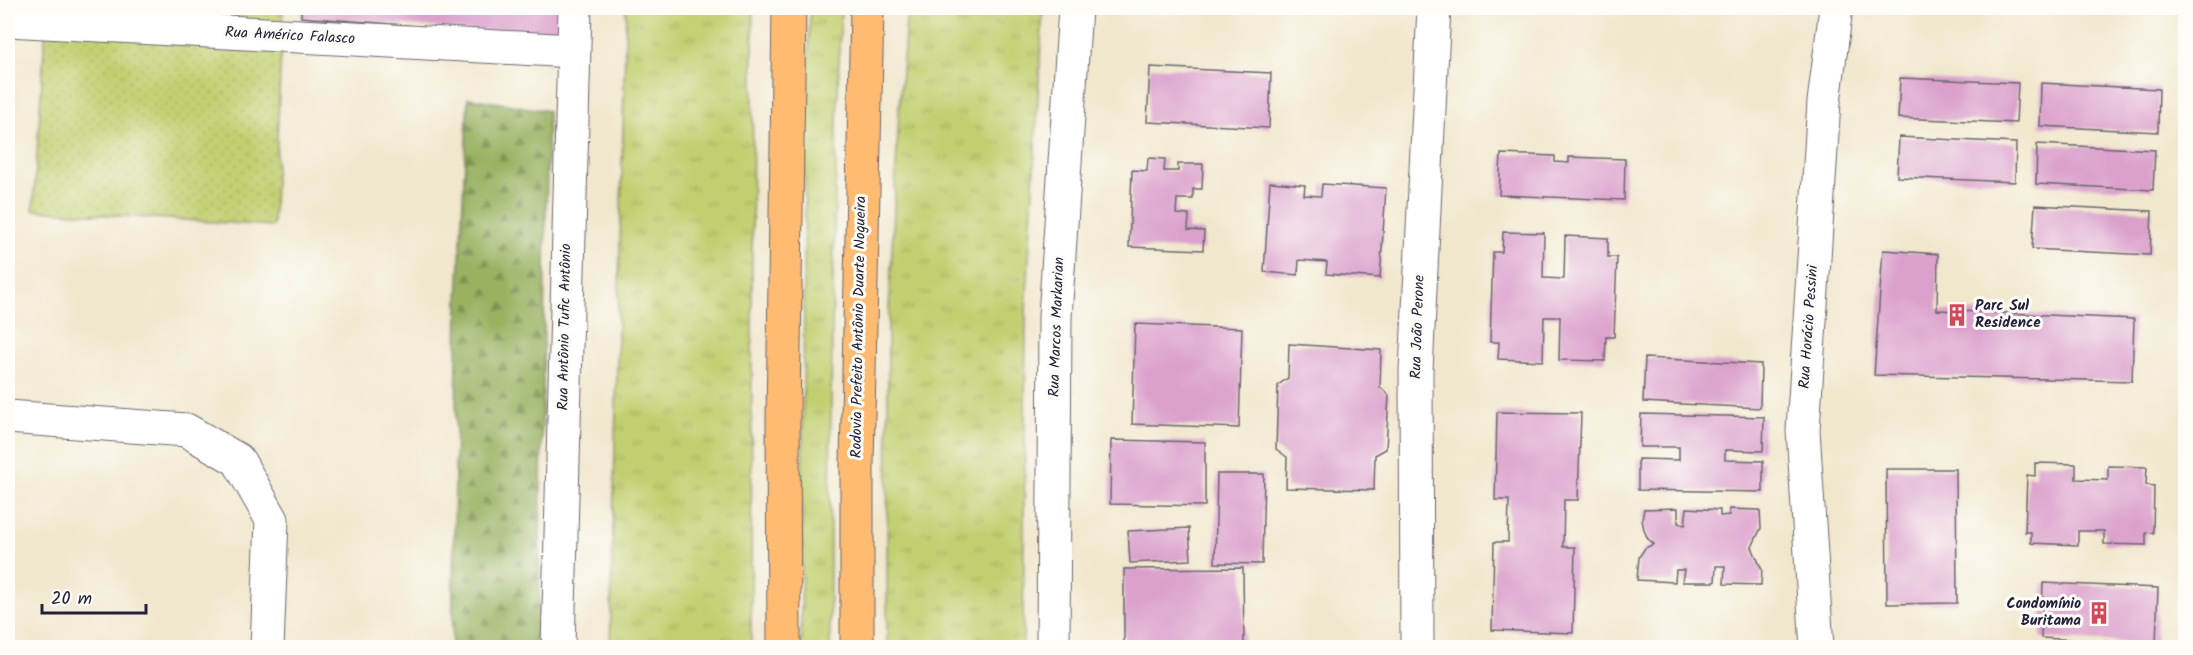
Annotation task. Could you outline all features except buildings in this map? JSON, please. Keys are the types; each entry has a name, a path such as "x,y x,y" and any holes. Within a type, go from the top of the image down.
{"highway":[{"path":"776,8 787,185"},
{"path":"784,648 783,419 789,8"},
{"name":"Rodovia Prefeito Antônio Duarte Nogueira","path":"856,648 861,197 867,8"},
{"path":"861,197 887,8"}],"street":[{"name":"Rua Antônio Tufic Antônio","path":"558,648 572,51 575,8"},
{"name":"Rua Marcos Markarian","path":"1053,648 1054,317 1075,8"},
{"name":"Rua João Perone","path":"1417,648 1416,370 1434,8"},
{"name":"Rua Horácio Pessini","path":"1817,648 1803,430 1824,102 1836,8"},
{"name":"Rua Américo Falasco","path":"8,20 572,51"},
{"path":"8,417 186,430 238,460 272,520 267,648"}],"green space":[{"path":"47,8 283,8 273,226 33,210"},
{"path":"626,8 753,8 751,647 610,647"},
{"path":"810,8 841,8 832,328 830,648 801,647 805,178"},
{"path":"907,8 1043,8 1026,313 1023,647 887,647 888,329 899,110"},
{"path":"468,98 548,111 538,647 452,647 458,301"}],"place":[{"name":"Parc Sul Residence","path":"1957,315"},
{"name":"Condomínio Buritama","path":"2099,613"}]}
